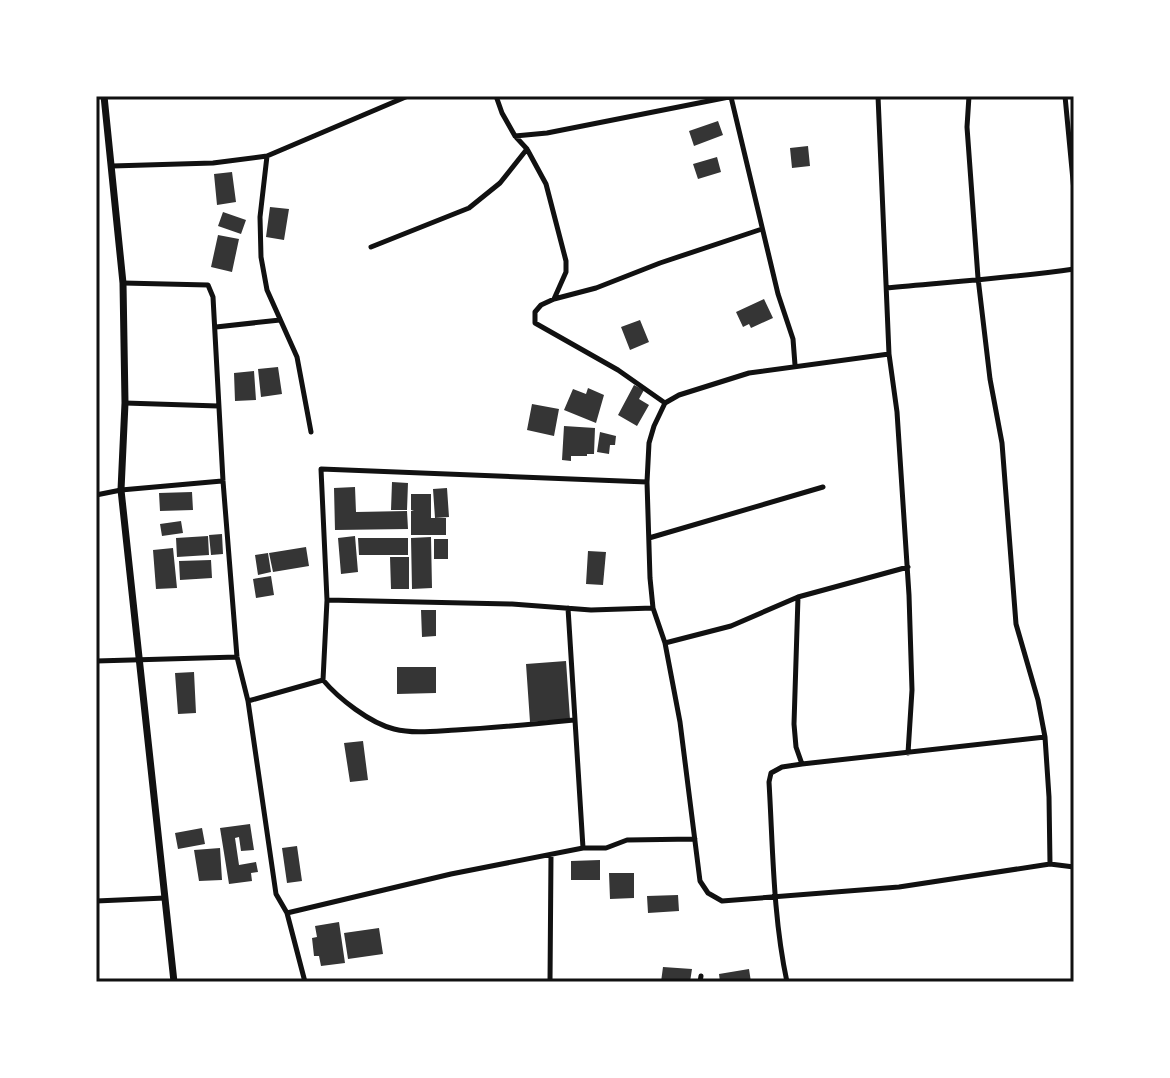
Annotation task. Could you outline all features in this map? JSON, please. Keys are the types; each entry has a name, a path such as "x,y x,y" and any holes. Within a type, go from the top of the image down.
{"street":[{"path":"104,96 123,283 125,403 121,490 174,982"},
{"path":"112,166 224,163 267,156 408,96"},
{"path":"496,96 515,136 527,149 546,184 566,261 566,272 554,299"},
{"path":"878,96 889,354 897,412 908,567 912,690 908,753"},
{"path":"969,96 967,127 978,278 990,379 1002,443 1016,624 1031,672 1045,737 1050,864"},
{"path":"1065,96 1074,191"},
{"path":"515,136 547,133 732,97 778,294 793,339 795,365"},
{"path":"371,247 469,208 500,183 527,149"},
{"path":"267,156 260,217 261,257 267,290 297,357 311,432"},
{"path":"665,403 618,370 535,323 535,312 554,299 596,288 762,229"},
{"path":"887,288 1074,269"},
{"path":"123,283 208,285 213,297 237,657 248,701 276,894 287,913 305,982"},
{"path":"216,327 280,320"},
{"path":"889,354 749,373 679,395 665,403 654,426 649,443 647,482 653,608 665,643 680,722 700,881 708,893 722,901 899,887 1050,864 1074,867"},
{"path":"125,403 218,406"},
{"path":"574,720 409,731 392,729 335,694 323,680 327,600 321,469 647,482"},
{"path":"96,495 223,481"},
{"path":"649,538 823,487"},
{"path":"665,643 731,626 798,597 908,567"},
{"path":"798,597 794,724 796,747 802,764"},
{"path":"327,600 610,610 653,608"},
{"path":"568,608 583,848"},
{"path":"96,661 237,657"},
{"path":"248,701 323,680"},
{"path":"787,982 780,951 769,782 771,773 782,767 802,764 1045,737"},
{"path":"287,913 451,874 583,848 606,848 627,840 695,839"},
{"path":"550,982 551,855"},
{"path":"96,901 166,898"}],"building":[{"path":"718,121 723,135 694,146 689,131"},
{"path":"808,146 810,166 792,168 790,148"},
{"path":"717,157 721,172 698,179 693,164"},
{"path":"232,172 236,202 217,205 214,174"},
{"path":"270,207 289,209 284,240 266,237"},
{"path":"223,212 246,220 241,234 218,226"},
{"path":"218,235 239,239 232,272 211,267"},
{"path":"764,299 773,318 751,328 749,324 743,327 736,312"},
{"path":"640,320 649,342 630,350 621,327"},
{"path":"278,367 282,394 261,397 258,369"},
{"path":"254,371 256,400 235,401 234,373"},
{"path":"634,385 644,390 639,399 649,405 637,426 618,415"},
{"path":"588,388 604,395 596,423 564,410 573,389 586,394"},
{"path":"532,404 559,409 554,436 527,430"},
{"path":"564,426 595,428 594,454 571,456 571,461 562,460"},
{"path":"600,432 616,436 609,454 597,452"},
{"path":"392,482 408,483 407,510 391,510"},
{"path":"355,487 356,512 407,511 408,529 335,530 334,488"},
{"path":"447,488 449,517 435,518 433,489"},
{"path":"192,492 193,510 160,511 159,493"},
{"path":"411,494 431,494 431,518 446,518 446,535 411,535 411,511 414,510 411,510"},
{"path":"181,521 183,533 162,536 160,524"},
{"path":"222,534 223,554 211,555 209,535"},
{"path":"208,536 209,555 177,557 176,538"},
{"path":"355,536 358,572 341,574 338,538"},
{"path":"431,537 432,588 412,589 411,538"},
{"path":"358,538 408,538 408,555 359,555"},
{"path":"434,539 448,539 448,559 434,559"},
{"path":"306,547 309,566 273,572 269,553"},
{"path":"173,548 177,588 156,589 153,550"},
{"path":"588,551 606,552 603,585 586,584"},
{"path":"268,553 271,572 258,575 255,555"},
{"path":"390,557 409,557 409,589 391,589"},
{"path":"211,560 212,578 180,580 179,561"},
{"path":"271,576 274,595 256,598 253,579"},
{"path":"421,610 436,610 436,636 422,637"},
{"path":"566,661 570,719 530,722 526,664"},
{"path":"397,667 436,667 436,693 397,694"},
{"path":"194,672 196,713 178,714 175,673"},
{"path":"363,741 368,780 350,782 344,743"},
{"path":"250,824 254,850 241,851 239,837 235,838 239,865 256,862 258,872 251,873 252,881 229,884 220,828"},
{"path":"202,828 205,844 178,849 175,833"},
{"path":"297,846 302,881 287,883 282,848"},
{"path":"220,848 222,880 199,881 194,850"},
{"path":"600,860 600,880 571,880 571,861"},
{"path":"609,873 634,873 634,898 610,899"},
{"path":"678,895 679,911 648,913 647,896"},
{"path":"339,922 345,963 321,966 319,956 314,956 312,938 317,937 315,926"},
{"path":"379,928 383,954 348,959 344,933"},
{"path":"663,967 692,969 690,982 661,982"},
{"path":"749,969 751,982 720,982 719,974"}]}
